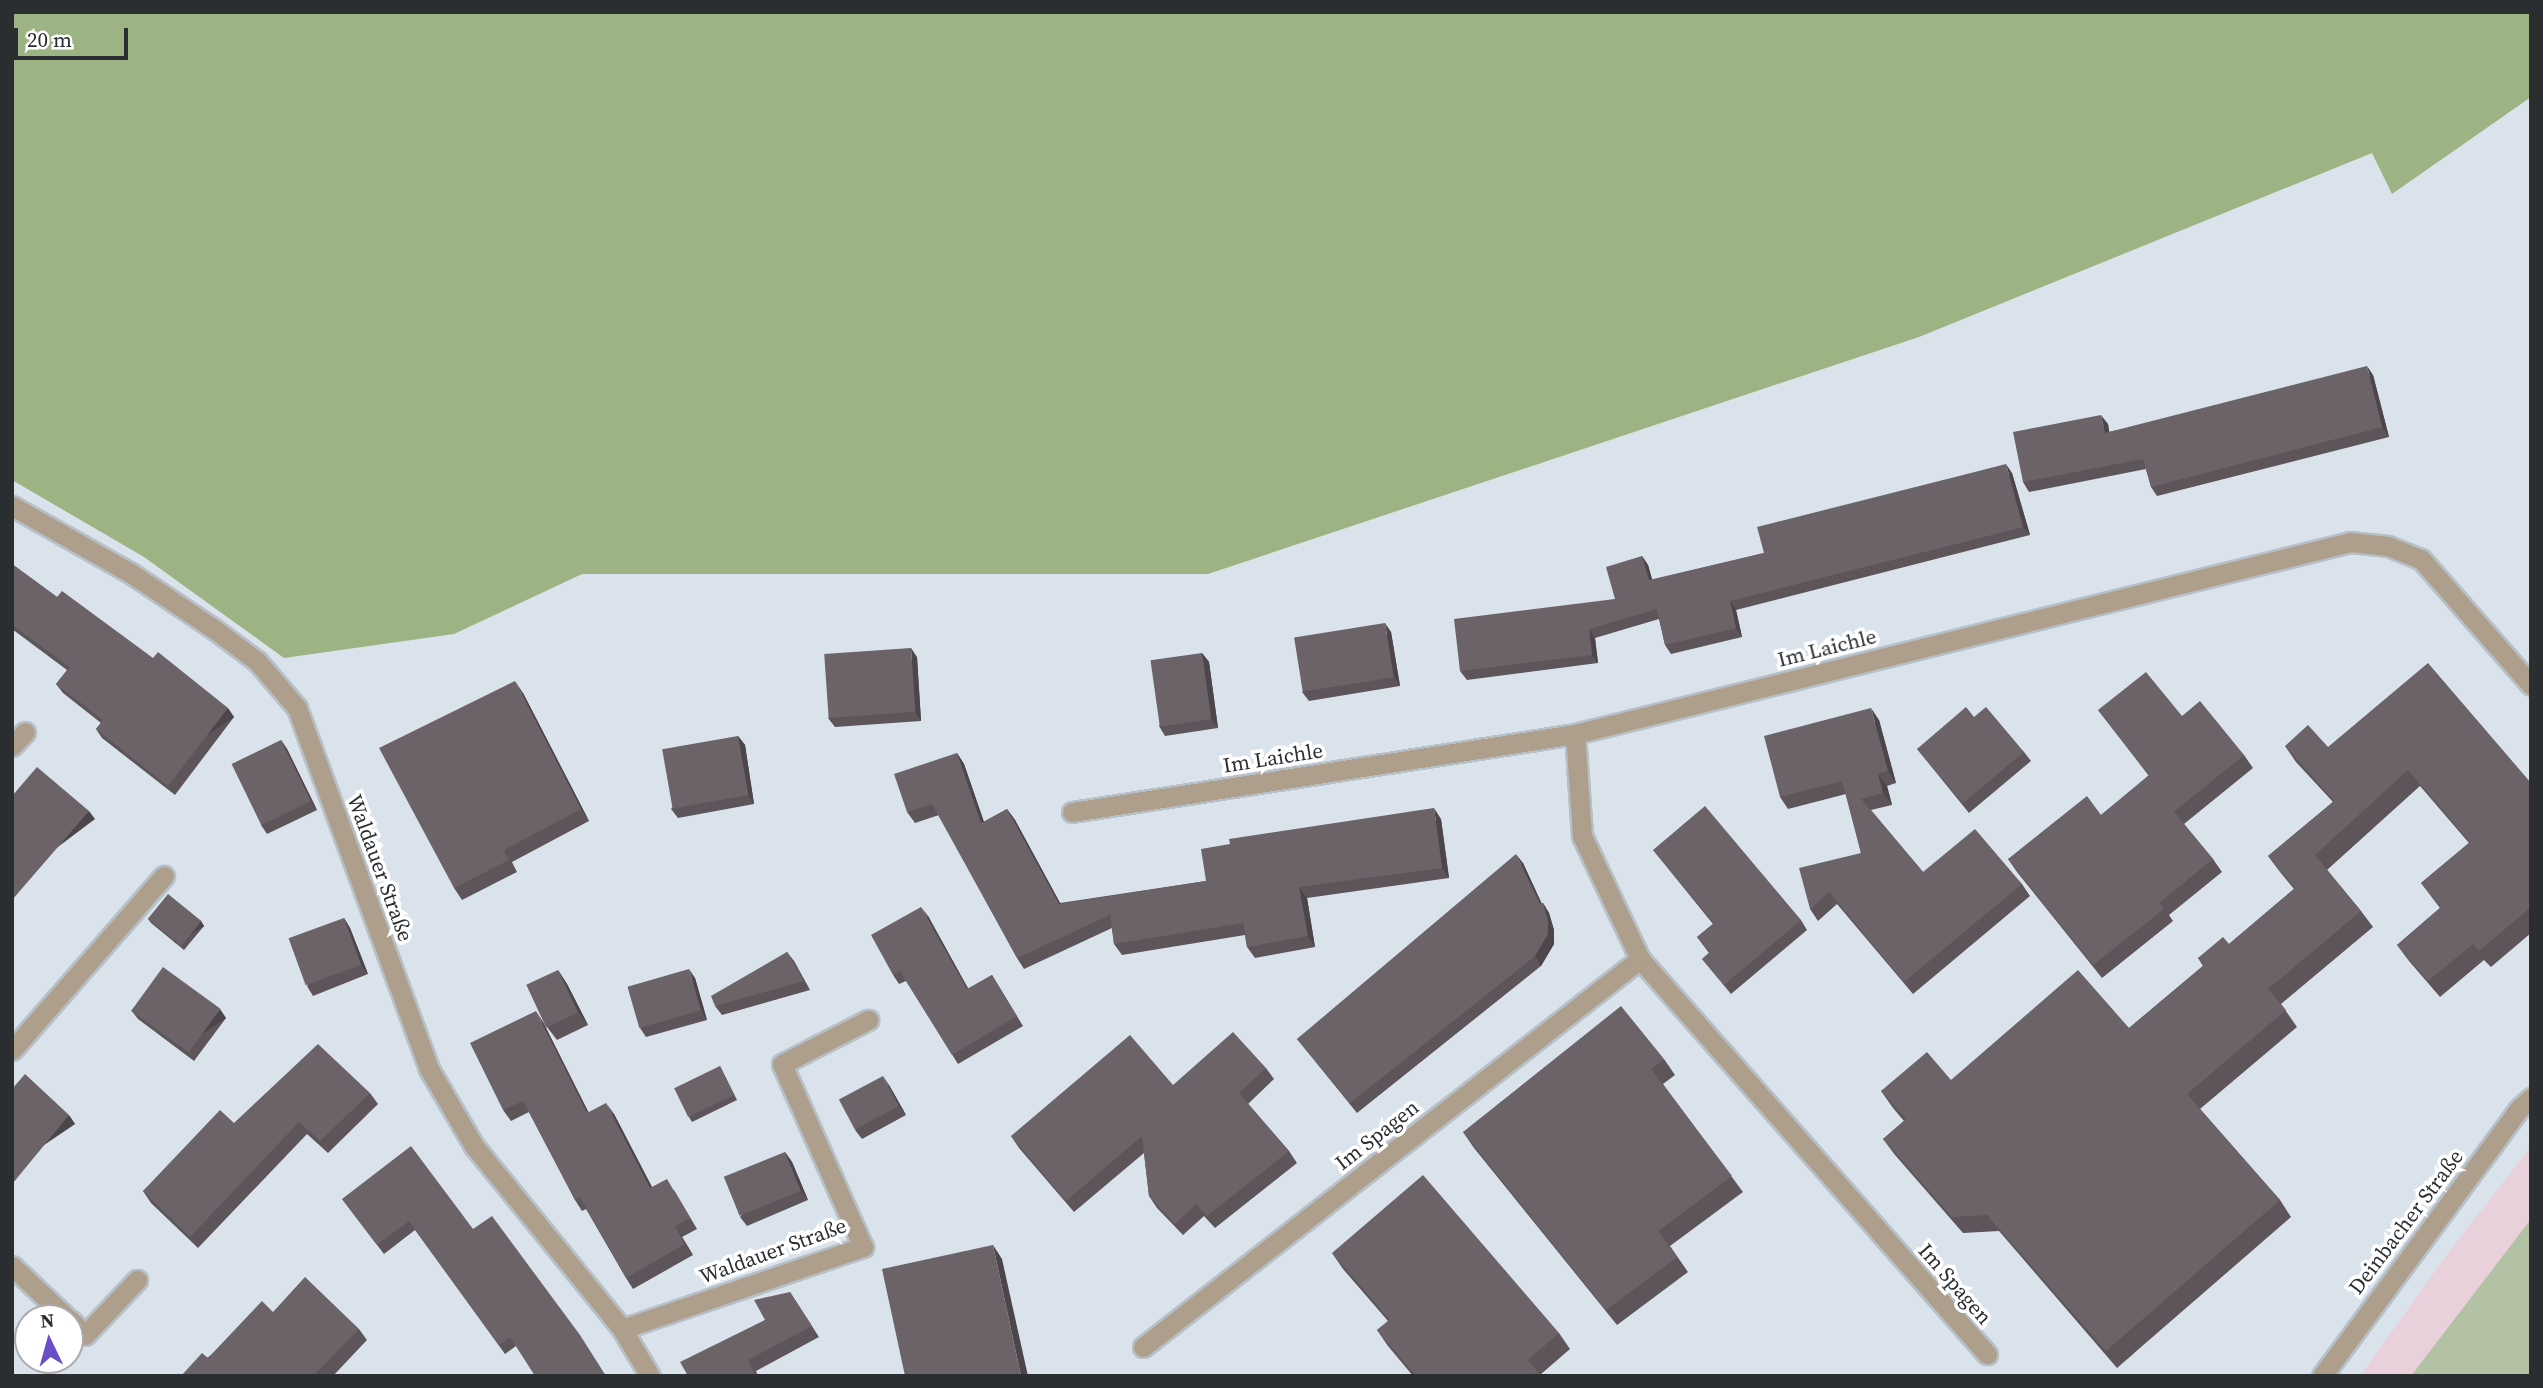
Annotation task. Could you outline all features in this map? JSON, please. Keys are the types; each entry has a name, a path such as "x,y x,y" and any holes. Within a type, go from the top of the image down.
{"street":[{"name":"Waldauer Straße","path":"12,506 132,574 214,629 257,661 298,708 429,1069 474,1146 622,1329 650,1376"},
{"name":"Im Laichle","path":"1072,812 1575,734 2350,542 2388,546 2421,559 2531,685"},
{"name":"Im Spagen","path":"1575,734 1582,836 1640,959 1987,1354"},
{"path":"12,1050 164,876"},
{"name":"Im Spagen","path":"1143,1347 1640,959"},
{"name":"Waldauer Straße","path":"622,1329 863,1247 782,1064 868,1020"},
{"name":"Deinbacher Straße","path":"2322,1376 2511,1120 2531,1098"},
{"path":"12,1266 53,1304"},
{"path":"84,1334 137,1280"}],"shaded area":[{"path":"2531,1146 2531,1376 2360,1376 2445,1257"}],"green space":[{"path":"12,12 2531,12 2531,97 2392,194 2372,153 1919,337 1208,574 582,574 454,634 284,658 144,557 12,480"},
{"path":"2531,1219 2531,1376 2411,1376"}],"building":[{"path":"2367,366 2382,427 2151,487 2143,459 2023,482 2013,432 2101,415 2105,433"},
{"path":"2006,464 2023,527 1730,601 1736,628 1665,645 1657,609 1589,629 1592,655 1460,671 1454,619 1615,599 1606,567 1642,556 1649,580 1764,553 1757,527"},
{"path":"12,564 57,597 62,591 153,658 158,652 228,708 168,786 96,729 103,720 56,684 70,667 12,625"},
{"path":"1385,623 1394,677 1303,692 1294,637"},
{"path":"911,648 915,712 829,718 824,654"},
{"path":"1202,653 1211,719 1160,727 1151,660"},
{"path":"2428,663 2531,783 2531,907 2479,951 2473,944 2428,981 2397,945 2441,907 2421,883 2470,842 2408,770 2315,855 2361,911 2268,989 2286,1010 2187,1094 2280,1200 2106,1351 1987,1215 1952,1217 1883,1139 1906,1119 1881,1091 1927,1052 1951,1080 2078,970 2129,1028 2204,965 2198,958 2223,937 2229,944 2295,888 2268,856 2334,801 2285,746 2308,725 2328,747"},
{"path":"2146,672 2182,716 2200,701 2244,755 2174,812 2213,859 2159,903 2164,909 2093,965 2008,859 2087,796 2101,815 2149,775 2098,710"},
{"path":"515,681 581,809 504,850 509,860 454,888 379,748"},
{"path":"1966,707 1974,717 1986,707 2024,752 1963,803 1917,749"},
{"path":"1871,708 1888,771 1878,774 1883,793 1861,799 1923,872 1975,829 2022,884 1904,982 1829,892 1810,909 1799,868 1861,853 1842,781 1780,797 1764,736"},
{"path":"738,736 748,795 673,808 662,749"},
{"path":"281,740 311,801 261,825 232,764"},
{"path":"957,753 981,823 1007,809 1059,904 1206,881 1201,849 1230,844 1229,839 1434,808 1442,868 1299,887 1308,936 1247,947 1243,923 1114,944 1110,915 1017,958 932,804 907,812 894,774"},
{"path":"37,767 89,811 12,900 12,796"},
{"path":"1705,806 1801,920 1724,985 1702,959 1710,952 1697,937 1714,923 1653,850"},
{"path":"1516,854 1540,904 1543,903 1548,921 1548,934 1535,956 1350,1103 1297,1039"},
{"path":"168,894 201,921 181,946 148,919"},
{"path":"921,907 967,989 992,975 1017,1016 952,1055 900,971 893,975 871,935"},
{"path":"344,918 361,965 306,985 289,938"},
{"path":"787,952 804,981 715,1006 711,996"},
{"path":"163,967 220,1009 189,1052 131,1011"},
{"path":"689,969 701,1010 639,1028 627,987"},
{"path":"558,970 578,1013 546,1027 526,985"},
{"path":"1621,1006 1664,1059 1651,1069 1732,1176 1658,1231 1677,1257 1606,1310 1463,1132"},
{"path":"536,1011 587,1113 606,1103 650,1188 667,1179 690,1218 675,1226 685,1244 626,1278 580,1197 575,1200 523,1101 503,1110 470,1043"},
{"path":"1233,1032 1266,1068 1239,1093 1289,1151 1207,1216 1196,1204 1175,1224 1149,1196 1142,1136 1066,1201 1011,1136 1130,1035 1173,1085"},
{"path":"318,1044 370,1093 320,1141 299,1122 190,1237 143,1191 220,1110 234,1123"},
{"path":"720,1066 734,1095 688,1117 674,1088"},
{"path":"25,1074 69,1115 13,1183 12,1089"},
{"path":"883,1076 899,1106 855,1129 839,1099"},
{"path":"411,1146 473,1229 492,1216 580,1335 606,1376 535,1376 510,1337 499,1345 409,1221 377,1245 342,1199"},
{"path":"785,1152 801,1191 740,1216 724,1177"},
{"path":"1423,1175 1559,1333 1528,1360 1541,1376 1416,1376 1377,1330 1390,1320 1332,1253"},
{"path":"993,1245 1021,1376 905,1376 882,1269"},
{"path":"305,1277 359,1329 313,1376 181,1376 202,1353 208,1358 262,1301 273,1312"},
{"path":"790,1292 812,1326 748,1360 756,1376 688,1376 680,1362 765,1320 754,1300"}]}
